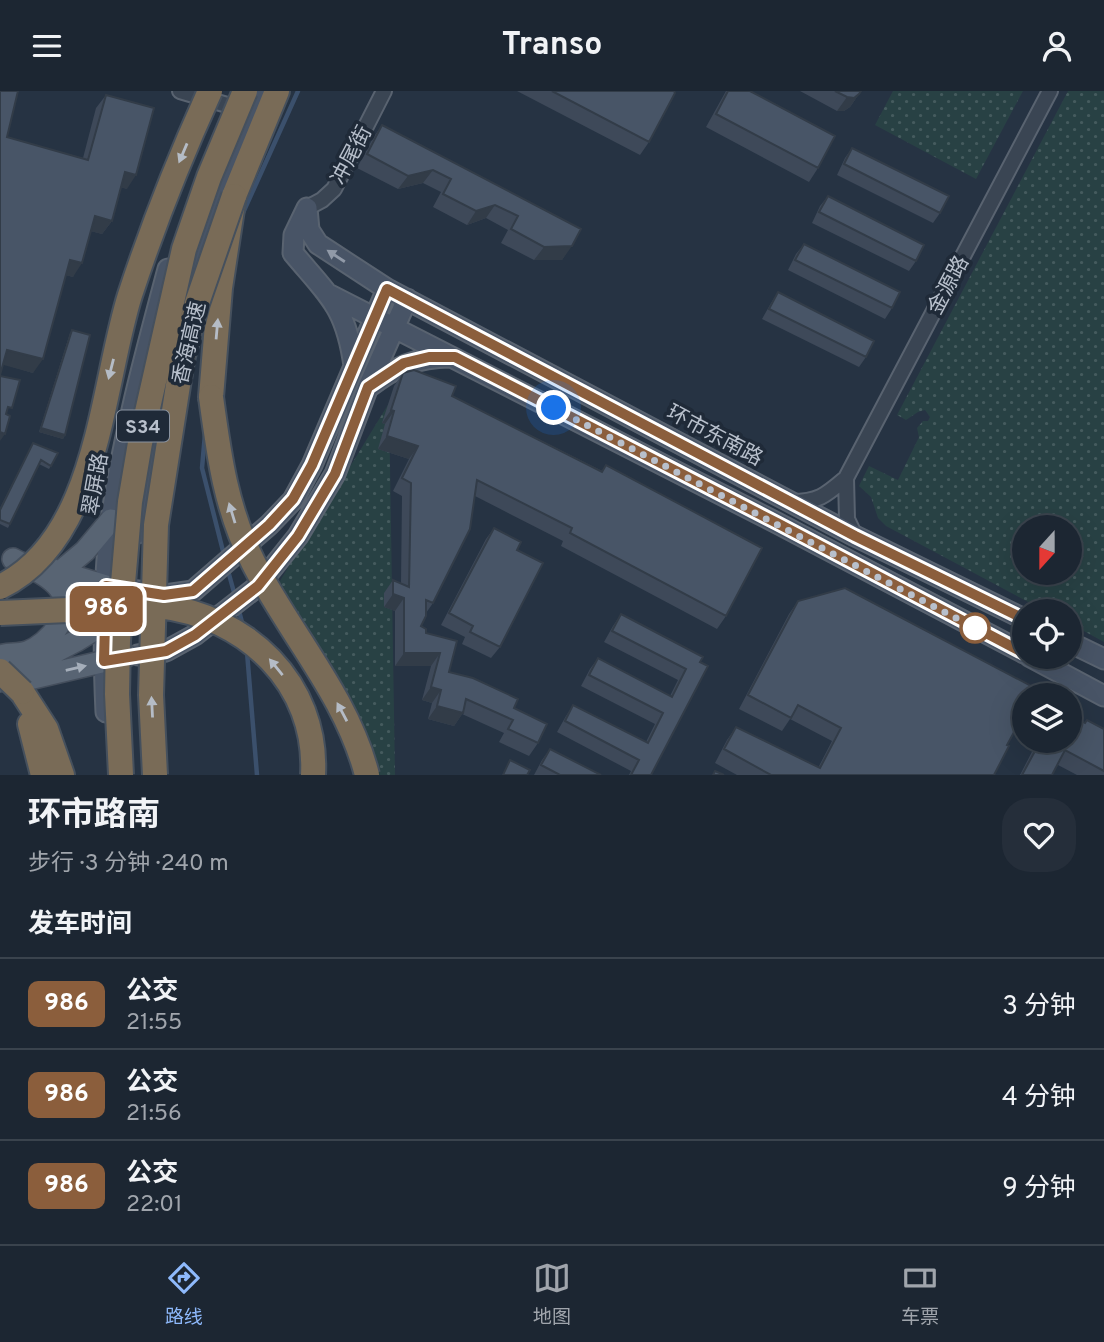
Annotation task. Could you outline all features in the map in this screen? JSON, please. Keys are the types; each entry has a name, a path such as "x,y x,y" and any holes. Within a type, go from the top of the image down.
{"highway":[{"name":"香海高速","path":"155,775 151,695 156,525 182,360 197,303 234,196 277,91"},
{"path":"0,587 18,578 53,542 74,503 90,461 130,297 160,208 229,95"},
{"name":"香海高速","path":"121,775 117,694 118,641 130,502 140,443 184,249 209,177 229,95"},
{"path":"234,196 220,288 211,397 219,461 232,517 254,563 344,714 367,775"},
{"path":"0,613 159,606 183,609 228,625 265,653 298,698 312,741 313,775"},
{"path":"0,671 43,775"},
{"path":"7,686 46,729 62,775"}],"main road":[{"path":"130,775 127,656 139,524 157,418 190,281 221,193 262,91"},
{"name":"翠屏路","path":"109,775 104,661 111,520 149,341 180,225 229,95"},
{"path":"307,208 294,235 293,253 330,295 346,327 354,367"},
{"name":"环市东南路","path":"307,208 309,230 318,244 387,289 855,536 1012,613"},
{"path":"6,559 61,571 133,592 164,595 193,591 269,525 293,499 312,465 387,289"},
{"path":"330,295 789,529 1012,647"},
{"path":"7,686 104,661 166,651 195,635 258,586 298,536 335,474 368,387 407,299"},
{"path":"368,387 404,363 429,357 455,357"},
{"path":"61,571 85,551 111,520"},
{"path":"0,656 25,653 40,645 55,631 64,616 64,596 59,587 44,575 6,559"},
{"path":"7,686 105,623 133,592"},
{"path":"1082,648 1104,659"},
{"path":"1053,669 1104,696"}],"street":[{"path":"180,91 229,95"},
{"name":"冲尾街","path":"307,208 334,189 384,91"},
{"name":"金源路","path":"846,478 1049,91"},
{"path":"792,502 812,502 826,495 846,478"},
{"path":"846,478 847,519 855,536"}],"green space":[{"path":"893,91 1023,91 976,179 875,125"},
{"path":"1068,91 1104,91 1104,642 1082,630 1082,599 1023,599 886,526 878,518 871,497 859,486 869,466 898,480 919,437 917,428 930,417 925,410 906,420 897,415"},
{"path":"389,403 395,775 371,775 275,589"}],"building":[{"path":"0,91 18,91 7,137 88,160 106,95 154,108 136,175 125,172 112,221 95,216 82,263 70,260 43,359 7,350 0,375"},
{"path":"552,91 674,91 675,93 649,142"},
{"path":"728,91 750,91 835,136 818,168 716,114"},
{"path":"835,91 861,91 854,98"},
{"path":"382,125 581,229 572,246 544,247 511,229 518,216 495,205 476,211 443,194 451,179 433,170 408,176 367,154"},
{"path":"852,148 949,196 940,213 844,164"},
{"path":"828,196 924,245 916,261 819,212"},
{"path":"804,244 900,292 892,308 795,260"},
{"path":"778,292 874,341 866,357 769,309"},
{"path":"72,330 90,335 65,435 41,428"},
{"path":"414,370 456,386 452,396 602,472 606,465 762,548 726,616 570,533 572,528 477,480 470,529 433,603 426,600 426,616 421,626 426,629 426,633 457,641 449,672 473,678 518,699 514,708 547,724 538,743 508,729 513,720 466,699 463,713 437,706 441,690 431,687 440,653 404,653 404,598 393,594 393,580 409,587 411,483 402,478 418,446 387,436 394,411 391,410 403,373"},
{"path":"0,376 20,380 12,408 8,407 6,414 10,416 5,434 0,432"},
{"path":"33,443 58,453 51,466 41,460 10,524 0,520 0,510"},
{"path":"494,528 521,542 517,550 543,563 500,647 470,632 473,626 449,613"},
{"path":"845,588 1026,683 1012,683 1012,736 994,775 771,775 724,749 736,727 820,768 841,728 798,705 791,718 748,695 798,601"},
{"path":"621,614 703,657 700,662 708,666 651,775 631,775 639,760 565,721 573,705 648,743 663,713 589,675 598,658 672,697 686,669 612,631"},
{"path":"1087,720 1104,729 1104,771 1071,753 1082,753 1082,721 1085,723"},
{"path":"550,749 601,775 560,775 541,765"},
{"path":"1034,753 1063,753 1052,775 1022,775"},
{"path":"510,760 530,770 527,775 503,775"}],"waterway":[{"path":"242,215 298,91"},
{"path":"205,434 202,468 224,555"},
{"path":"227,567 235,596"},
{"path":"238,607 243,626"},
{"path":"247,652 257,775"}],"bus line":[{"name":"986","path":"1012,613 855,536 387,289 312,465 293,499 269,525 193,591 164,595 106,586 104,661 166,651 195,635 258,586 298,536 335,474 368,387 404,363 429,357 455,357 1012,647"}],"route":[{"path":"554,408 975,628"}]}
